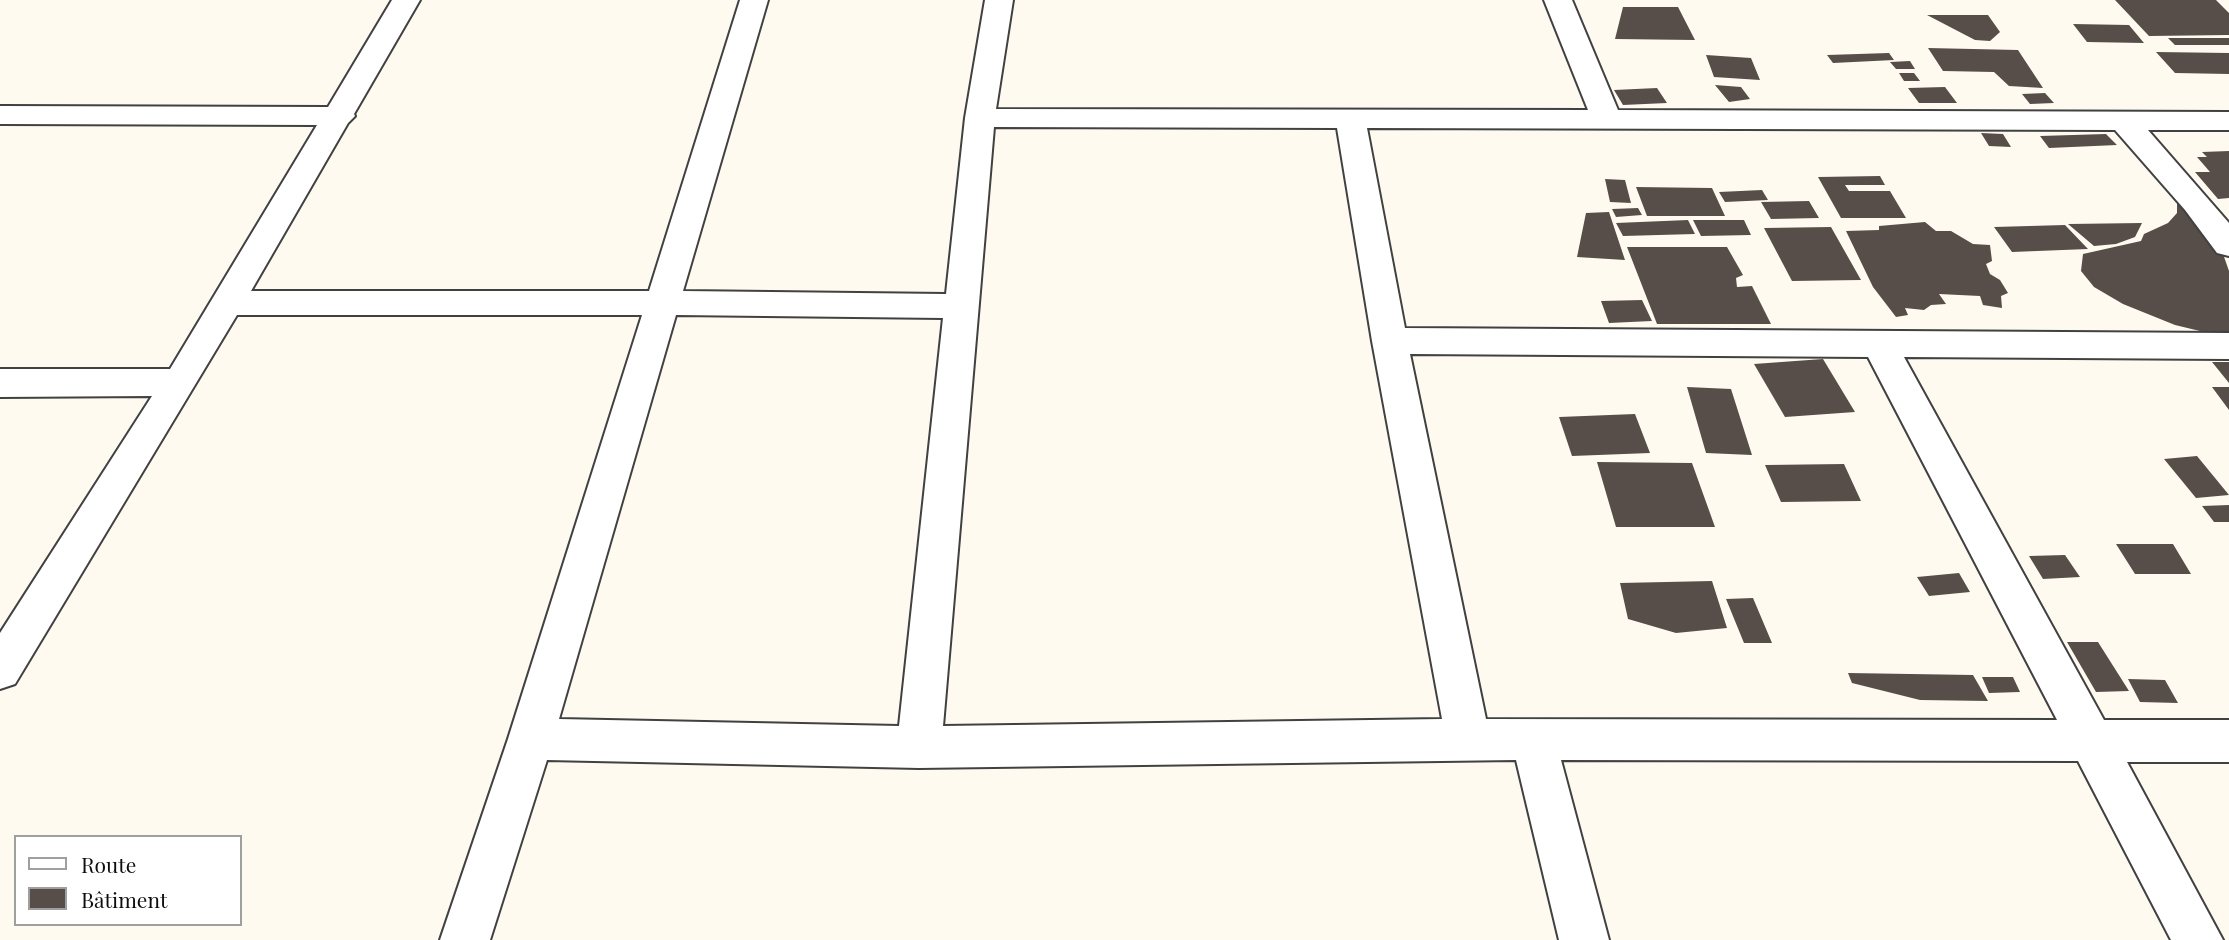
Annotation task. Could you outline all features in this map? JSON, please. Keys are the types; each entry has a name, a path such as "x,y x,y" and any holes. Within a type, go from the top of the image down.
{"street":[{"path":"0,670 180,382 340,116 406,0"},
{"path":"465,940 531,739 754,0"},
{"path":"919,747 980,118 999,0"},
{"path":"1558,0 1606,118"},
{"path":"3,118 340,116"},
{"path":"980,118 2229,121"},
{"path":"1350,119 1390,341 1468,739"},
{"path":"2124,122 2196,203 2229,245"},
{"path":"226,303 961,306"},
{"path":"1390,341 2229,346"},
{"path":"1879,343 2198,940"},
{"path":"0,383 180,382"},
{"path":"531,739 919,747 1468,739 2229,741"},
{"path":"1533,739 1584,940"}],"building":[{"path":"2115,0 2216,0 2229,13 2229,35 2149,36"},
{"path":"1623,7 1678,7 1695,40 1615,39"},
{"path":"1927,15 1988,15 2000,32 1990,41 1975,40"},
{"path":"2073,24 2129,25 2144,43 2087,42"},
{"path":"2168,38 2229,38 2229,45 2175,45"},
{"path":"1928,48 2018,50 2043,88 2009,86 1994,72 1943,71"},
{"path":"2156,52 2229,53 2229,74 2175,73"},
{"path":"1889,53 1894,60 1833,63 1827,55"},
{"path":"1706,55 1751,58 1760,80 1714,77"},
{"path":"1910,61 1915,69 1896,69 1890,62"},
{"path":"1899,73 1914,73 1920,81 1904,81"},
{"path":"1715,85 1741,87 1750,99 1729,102"},
{"path":"1945,87 1957,103 1919,103 1908,88"},
{"path":"1657,88 1667,103 1623,105 1614,90"},
{"path":"2045,93 2054,103 2030,104 2022,94"},
{"path":"1981,133 2003,134 2011,147 1989,146"},
{"path":"2106,134 2117,145 2049,148 2040,136"},
{"path":"2229,151 2229,198 2218,199 2195,172 2210,172 2197,157 2207,157 2202,152"},
{"path":"1880,176 1885,185 1845,185 1849,191 1890,191 1906,218 1841,218 1818,177"},
{"path":"1605,179 1625,180 1631,203 1610,202"},
{"path":"1636,187 1712,188 1725,216 1647,216"},
{"path":"1762,190 1768,200 1725,202 1719,192"},
{"path":"2177,194 2222,251 2229,271 2229,338 2175,325 2123,304 2094,287 2081,271 2083,254 2141,241 2144,234 2168,223 2177,213"},
{"path":"1809,201 1819,218 1771,219 1761,202"},
{"path":"1638,208 1642,215 1616,217 1612,209"},
{"path":"1609,212 1625,260 1577,257 1586,213"},
{"path":"1688,220 1695,234 1623,236 1616,223"},
{"path":"1693,220 1744,220 1751,235 1701,236"},
{"path":"1925,222 1936,231 1951,231 1973,244 1990,245 1992,261 1986,264 1990,274 2000,280 2008,293 2001,296 2002,308 1983,305 1980,296 1939,294 1946,304 1931,305 1924,310 1905,308 1908,315 1896,317 1873,287 1846,231 1879,230 1879,226"},
{"path":"2142,223 2135,237 2116,244 2094,246 2068,224"},
{"path":"2065,225 2088,249 2012,252 1994,227"},
{"path":"1831,227 1861,280 1792,281 1764,228"},
{"path":"1627,247 1727,247 1743,275 1736,278 1737,287 1752,286 1771,324 1657,324"},
{"path":"1642,300 1652,321 1609,323 1601,301"},
{"path":"1823,359 1855,412 1785,417 1754,364"},
{"path":"2212,362 2229,362 2229,383"},
{"path":"1687,387 1731,389 1752,455 1706,453"},
{"path":"2212,387 2229,387 2229,410"},
{"path":"1635,414 1650,453 1572,456 1559,417"},
{"path":"2197,456 2229,495 2196,498 2164,459"},
{"path":"1597,462 1692,463 1715,527 1616,527"},
{"path":"1844,464 1861,501 1781,502 1765,465"},
{"path":"2229,505 2229,522 2214,522 2202,506"},
{"path":"2116,544 2173,544 2191,574 2135,574"},
{"path":"2065,555 2080,577 2043,579 2029,556"},
{"path":"1959,573 1970,592 1929,596 1917,577"},
{"path":"1712,581 1727,628 1676,633 1628,619 1620,583"},
{"path":"1753,598 1772,643 1744,643 1726,599"},
{"path":"2067,642 2098,642 2129,691 2096,692"},
{"path":"1848,673 1973,675 1988,701 1920,700 1852,683"},
{"path":"1982,677 2013,677 2020,692 1989,693"},
{"path":"2128,679 2165,680 2178,703 2140,702"}]}
